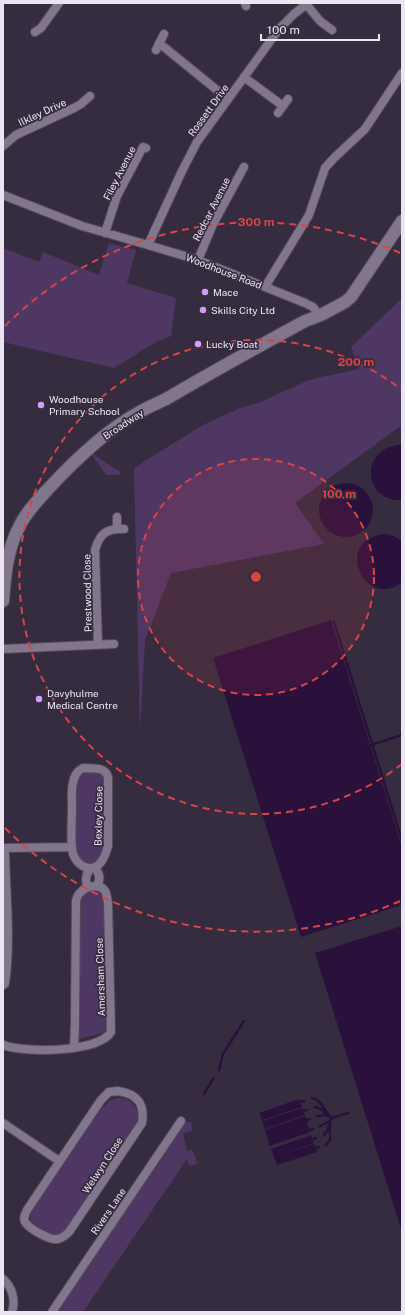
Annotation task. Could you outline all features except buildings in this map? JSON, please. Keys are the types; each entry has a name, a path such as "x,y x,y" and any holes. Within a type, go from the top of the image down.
{"street":[{"path":"35,32 41,28 59,3"},
{"path":"307,4 320,21 332,30"},
{"name":"Rossett Drive","path":"148,245 194,147 279,29 307,4"},
{"path":"164,34 157,47 228,99"},
{"path":"265,287 309,215 325,168 365,129 402,73"},
{"path":"244,78 283,106"},
{"name":"Ilkley Drive","path":"3,146 16,135 74,108 90,96"},
{"name":"Filey Avenue","path":"105,233 120,190 143,147 146,148"},
{"name":"Redcar Avenue","path":"198,260 213,224 244,167"},
{"name":"Woodhouse Road","path":"3,195 68,221 198,260 313,307 320,316"},
{"path":"320,316 344,302 351,296 402,221"},
{"name":"Broadway","path":"3,601 8,556 19,527 35,504 85,452 120,424 138,412 168,398 222,366 305,321 320,316"},
{"name":"Prestwood Close","path":"98,645 95,550 102,535 110,530 120,529 117,517"},
{"name":"Prestwood Close","path":"3,649 114,644"},
{"name":"Bexley Close","path":"86,879 92,868 102,862 106,856 108,846 108,777 107,773 102,769 83,768 77,772 72,784 72,847 78,863 82,866 92,868 99,873 99,883 93,887"},
{"path":"3,848 72,847"},
{"path":"3,854 6,946 3,983"},
{"name":"Amersham Close","path":"3,1044 20,1048 74,1048 103,1040 109,1036 111,1032 108,903 106,892 103,888 87,886 86,879"},
{"path":"74,1048 76,1023 76,901 81,892 93,887"},
{"name":"Welwyn Close","path":"109,1092 127,1092 135,1096 140,1102 143,1108 142,1123 69,1232 63,1238 57,1240 50,1239 28,1225 24,1217 59,1161 101,1100 109,1092"},
{"name":"Rivers Lane","path":"52,1312 181,1121"},
{"path":"3,1123 59,1161"},
{"path":"3,1279 9,1285 13,1294 14,1303 12,1312"}],"shaded area":[{"path":"109,243 136,250 127,283 176,298 171,336 154,343 114,368 3,342 3,248 39,262 43,252 99,275"},
{"path":"402,298 402,425 295,503 324,544 171,573 145,640 140,732 134,468 203,425 240,408 258,403 309,380 359,369 351,347"},
{"path":"399,445 402,446 402,500 389,498 379,493 373,485 371,475 372,465 377,456 386,449"},
{"path":"93,454 120,472 119,475 106,475 92,455"},
{"path":"341,483 351,483 361,487 369,495 373,505 373,515 369,525 361,533 351,537 341,537 331,533 323,525 319,515 319,505 323,495 331,487"},
{"path":"385,534 392,535 402,541 402,582 388,589 376,588 366,581 359,571 357,559 360,548 369,539"},
{"path":"331,620 402,847 402,905 301,937 213,658"},
{"path":"85,773 101,773 105,777 106,843 98,861 90,863 82,861 76,851 75,788 79,777"},
{"path":"96,888 104,893 108,1027 103,1033 79,1039 78,908 81,897 88,891"},
{"path":"402,926 402,1232 315,953"},
{"path":"117,1098 126,1099 132,1103 139,1117 136,1125 61,1235 51,1235 31,1222 30,1216 32,1211 101,1109 111,1100"},
{"path":"299,1099 302,1107 262,1120 259,1113"},
{"path":"302,1108 305,1115 265,1129 262,1121"},
{"path":"305,1116 310,1132 270,1146 265,1130"},
{"path":"186,1122 191,1122 192,1129 191,1132 183,1133 187,1151 192,1150 197,1164 189,1166 187,1159 83,1312 56,1312 182,1126"},
{"path":"311,1135 314,1143 274,1157 271,1149"},
{"path":"314,1144 317,1152 277,1165 274,1157"}],"waterway":[{"path":"334,622 402,840"},
{"path":"371,745 402,735"},
{"path":"219,1070 223,1054 244,1021"},
{"path":"204,1094 213,1079"},
{"path":"312,1098 321,1103 332,1118"},
{"path":"300,1102 304,1101"},
{"path":"315,1107 321,1109 326,1114"},
{"path":"303,1111 307,1110"},
{"path":"332,1118 348,1113"},
{"path":"317,1116 329,1116"},
{"path":"326,1145 330,1140 330,1121 332,1118"},
{"path":"306,1120 310,1119"},
{"path":"320,1126 330,1121"},
{"path":"324,1135 329,1125"}],"place":[{"name":"Mace","path":"205,292"},
{"name":"Skills City Ltd","path":"203,310"},
{"name":"Lucky Boat","path":"198,344"},
{"name":"Woodhouse Primary School","path":"41,405"},
{"name":"Davyhulme Medical Centre","path":"39,699"}]}
